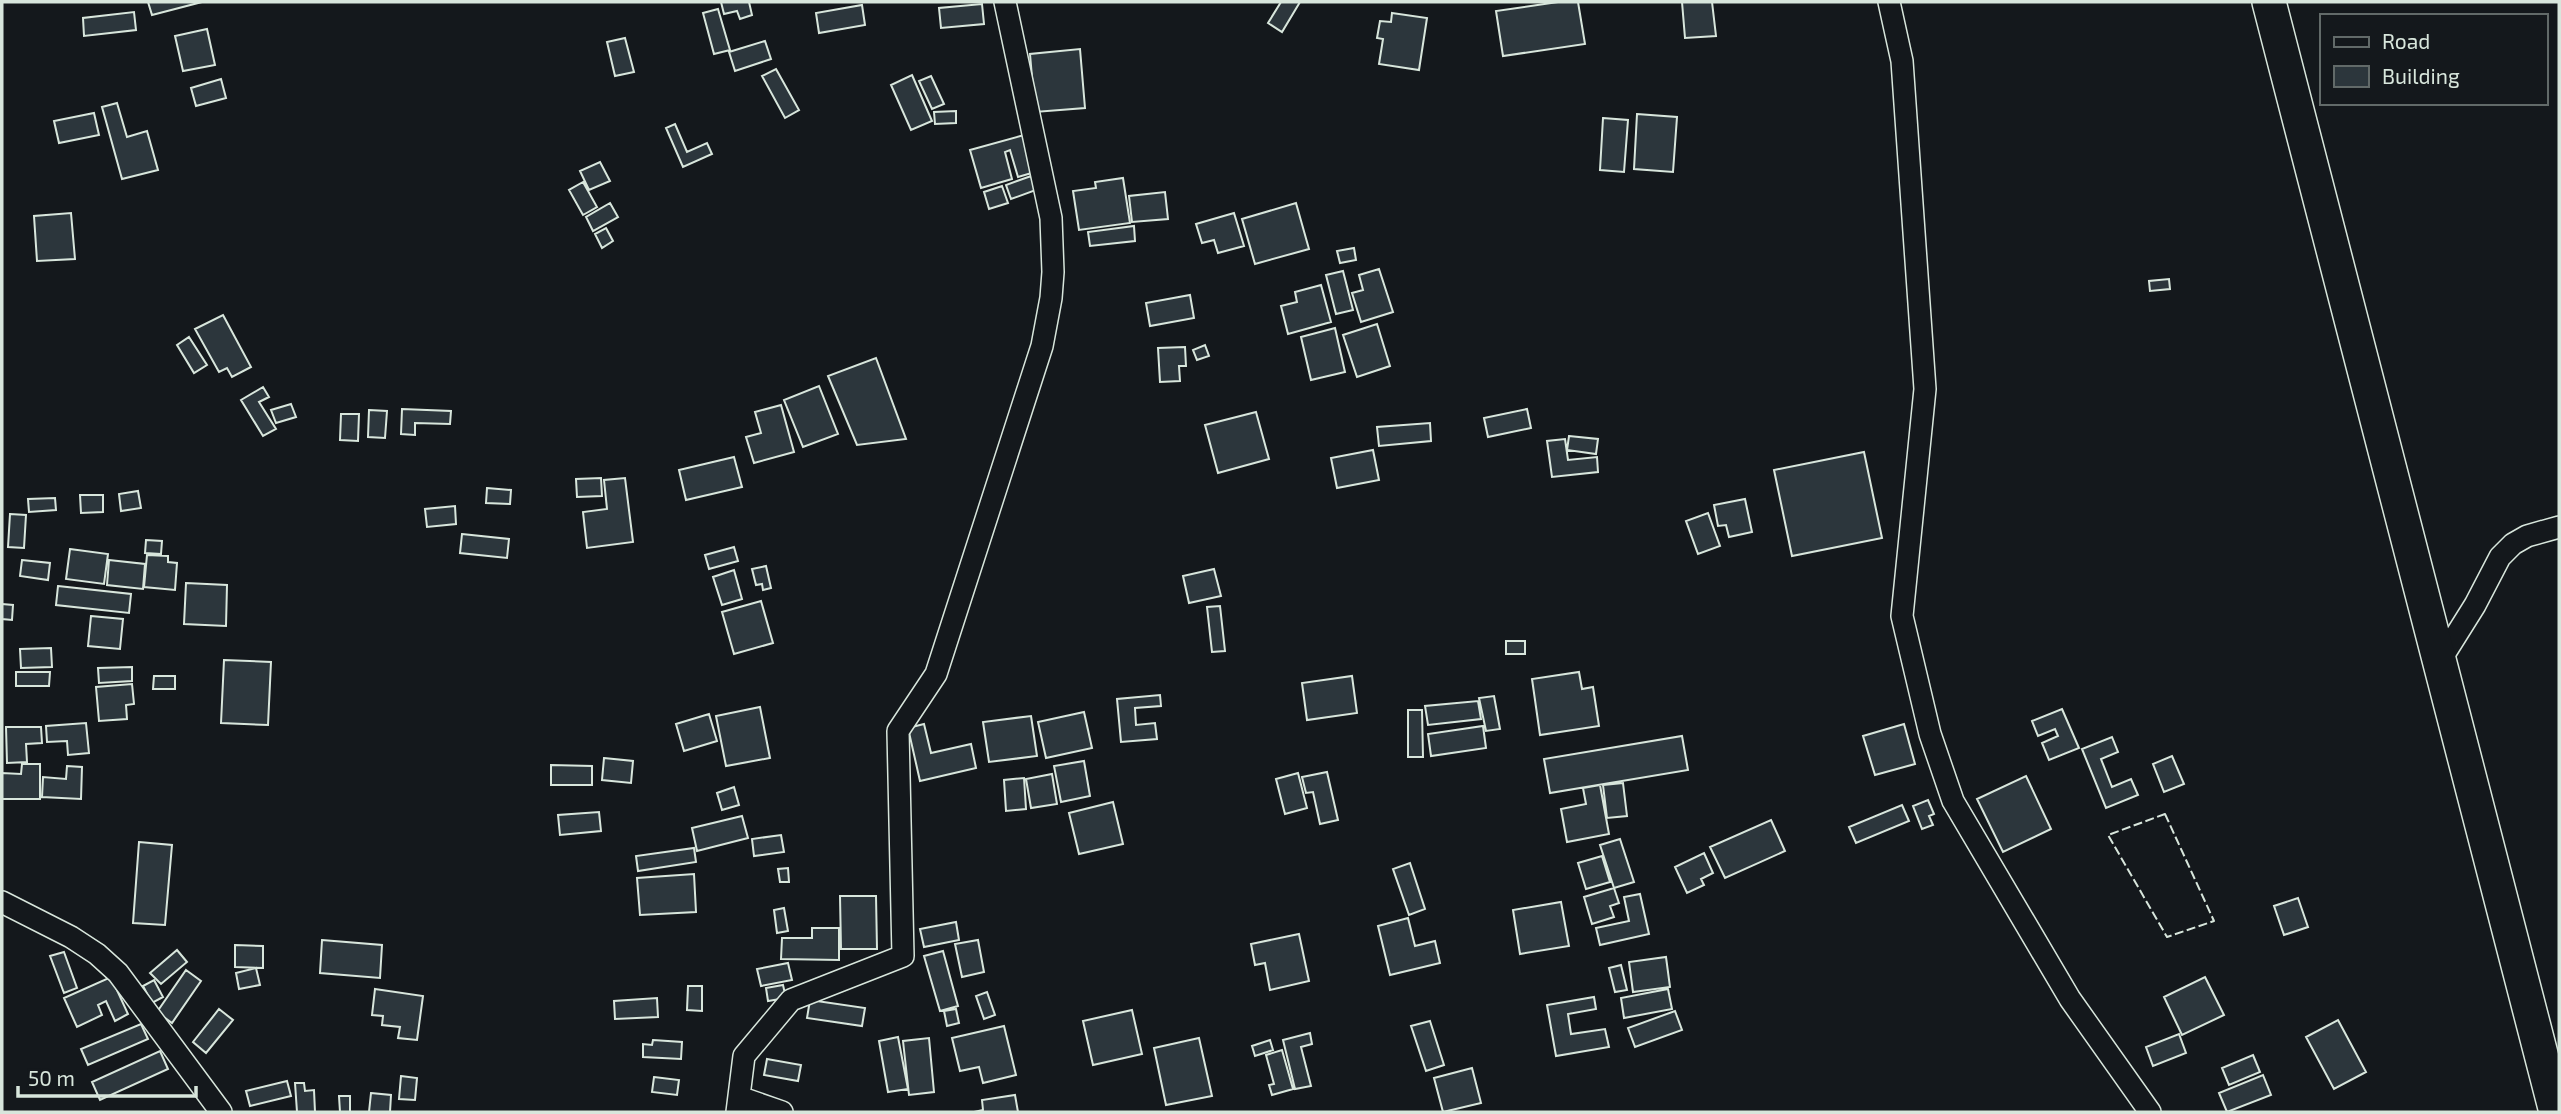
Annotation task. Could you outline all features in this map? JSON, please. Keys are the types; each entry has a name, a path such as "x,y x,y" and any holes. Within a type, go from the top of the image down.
{"main road":[{"path":"2269,2 2438,664 2482,820 2554,1112"}],"street":[{"path":"782,1112 738,1105 744,1056 791,1000 903,956 898,731 936,674 1042,346 1053,272 1051,218 1005,2"},
{"path":"1889,2 1902,61 1925,389 1902,616 1927,721 1953,801 2070,999 2150,1112"},
{"path":"2438,664 2475,605 2500,557 2513,544 2527,536 2559,527"},
{"path":"2,902 71,937 97,954 118,973 221,1112"}],"building":[{"path":"148,2 202,2 152,15"},
{"path":"721,2 749,2 752,15 740,19 737,11 724,14"},
{"path":"1281,2 1300,2 1282,32 1268,23"},
{"path":"1558,2 1578,2 1585,44 1503,56 1496,11"},
{"path":"1682,2 1712,2 1716,36 1685,38"},
{"path":"982,4 984,24 941,28 939,8"},
{"path":"862,5 865,25 819,33 816,13"},
{"path":"718,9 730,50 714,54 703,13"},
{"path":"134,12 136,30 84,36 83,18"},
{"path":"1392,13 1427,18 1419,70 1379,64 1383,39 1377,38 1380,21 1391,22"},
{"path":"207,29 215,65 183,71 175,36"},
{"path":"625,38 634,72 615,76 607,42"},
{"path":"765,41 771,59 735,71 729,52"},
{"path":"1080,49 1085,108 1035,112 1030,54"},
{"path":"776,69 799,110 785,118 762,76"},
{"path":"912,75 932,121 911,130 891,85"},
{"path":"931,76 944,104 932,109 919,81"},
{"path":"221,79 226,98 196,106 191,88"},
{"path":"117,103 127,137 147,131 158,170 122,179 102,107"},
{"path":"956,111 956,123 935,124 934,112"},
{"path":"94,113 99,135 59,143 54,121"},
{"path":"1637,114 1677,117 1673,172 1634,169"},
{"path":"1603,118 1628,120 1624,172 1600,170"},
{"path":"675,124 687,152 707,143 712,154 683,167 666,128"},
{"path":"1024,135 1035,172 1018,177 1010,150 1005,152 1012,179 981,188 970,150"},
{"path":"600,162 610,181 589,190 580,171"},
{"path":"1031,176 1036,190 1011,199 1006,185"},
{"path":"1123,178 1130,223 1079,230 1073,191 1096,188 1095,182"},
{"path":"583,182 597,207 583,215 569,190"},
{"path":"1002,186 1008,203 989,209 984,192"},
{"path":"1165,192 1168,219 1132,222 1129,196"},
{"path":"610,203 618,217 593,231 586,217"},
{"path":"1296,203 1309,249 1255,264 1242,219"},
{"path":"71,213 75,259 37,261 34,216"},
{"path":"1234,213 1244,246 1218,253 1214,240 1202,243 1196,224"},
{"path":"1134,226 1135,241 1090,246 1088,232"},
{"path":"606,228 613,241 602,248 595,234"},
{"path":"1354,248 1356,260 1340,263 1337,251"},
{"path":"1379,269 1393,312 1361,322 1352,293 1363,290 1359,275"},
{"path":"1343,271 1353,310 1336,314 1326,275"},
{"path":"2169,279 2170,289 2150,291 2149,281"},
{"path":"1321,285 1331,322 1288,334 1281,306 1297,302 1295,292"},
{"path":"1190,295 1194,318 1150,326 1146,303"},
{"path":"223,315 251,367 232,377 227,368 219,372 195,329"},
{"path":"1377,324 1390,366 1357,377 1343,335"},
{"path":"1335,328 1345,372 1311,380 1301,337"},
{"path":"189,337 207,365 194,373 177,345"},
{"path":"1205,345 1209,356 1197,360 1193,350"},
{"path":"1185,347 1186,366 1179,366 1180,381 1160,382 1158,348"},
{"path":"876,358 906,439 857,445 828,376"},
{"path":"819,386 838,434 803,447 784,400"},
{"path":"263,387 269,397 259,402 276,429 263,436 241,400"},
{"path":"291,404 296,417 276,423 271,410"},
{"path":"781,405 794,452 754,463 746,437 761,433 755,412"},
{"path":"402,409 451,411 450,424 415,423 415,435 401,434"},
{"path":"1527,409 1531,428 1488,437 1484,418"},
{"path":"369,410 387,411 385,438 368,437"},
{"path":"1256,412 1269,459 1218,473 1205,425"},
{"path":"341,414 359,414 358,441 340,440"},
{"path":"1430,423 1431,441 1379,446 1377,427"},
{"path":"1569,436 1598,439 1596,454 1567,450"},
{"path":"1565,439 1568,460 1597,457 1598,472 1552,477 1547,441"},
{"path":"1373,450 1379,480 1337,488 1331,458"},
{"path":"1864,452 1882,538 1792,556 1774,470"},
{"path":"734,457 742,487 686,500 679,470"},
{"path":"601,478 602,496 577,497 576,479"},
{"path":"625,478 633,542 587,548 583,512 607,509 604,480"},
{"path":"487,488 511,490 510,504 486,503"},
{"path":"138,491 141,508 121,511 119,494"},
{"path":"80,495 103,495 103,512 81,513"},
{"path":"55,498 56,510 29,512 28,499"},
{"path":"1745,499 1752,532 1729,537 1726,525 1718,526 1714,505"},
{"path":"455,506 456,524 427,527 425,509"},
{"path":"1708,513 1720,546 1698,554 1686,521"},
{"path":"10,514 26,515 24,548 8,547"},
{"path":"462,534 509,539 507,558 460,553"},
{"path":"146,540 162,541 161,554 145,553"},
{"path":"734,547 738,561 709,569 705,555"},
{"path":"70,549 108,554 104,584 66,579"},
{"path":"147,555 168,556 168,562 177,563 175,590 144,587"},
{"path":"22,560 50,563 48,580 20,576"},
{"path":"109,560 145,564 143,589 107,585"},
{"path":"766,566 771,588 763,590 762,584 756,585 752,569"},
{"path":"1214,569 1221,596 1189,603 1183,576"},
{"path":"734,570 742,599 722,605 713,577"},
{"path":"186,583 227,585 226,626 184,624"},
{"path":"58,586 131,594 129,613 56,605"},
{"path":"761,601 773,643 734,654 722,612"},
{"path":"2,604 13,605 12,620 2,619"},
{"path":"1220,606 1225,651 1212,652 1207,607"},
{"path":"91,616 123,619 120,649 88,646"},
{"path":"1506,641 1525,641 1525,654 1506,654"},
{"path":"51,648 52,667 21,668 20,649"},
{"path":"224,660 271,662 268,725 221,723"},
{"path":"132,667 132,681 99,683 98,668"},
{"path":"16,672 50,672 49,686 16,686"},
{"path":"1579,672 1582,689 1593,687 1599,726 1540,735 1532,679"},
{"path":"154,676 175,676 175,689 153,689"},
{"path":"1352,676 1357,713 1307,720 1302,683"},
{"path":"132,684 134,704 126,705 127,719 99,721 96,687"},
{"path":"1160,695 1161,706 1135,708 1136,725 1155,723 1157,739 1121,742 1117,699"},
{"path":"1494,696 1500,729 1486,731 1479,698"},
{"path":"1478,701 1481,719 1428,725 1425,706"},
{"path":"760,707 770,758 726,766 716,716"},
{"path":"2062,709 2079,748 2049,760 2042,743 2058,736 2055,729 2038,736 2032,721"},
{"path":"1408,710 1422,710 1423,757 1408,757"},
{"path":"1084,712 1092,748 1046,758 1038,722"},
{"path":"709,714 717,741 684,751 676,724"},
{"path":"1031,716 1037,756 989,762 983,722"},
{"path":"86,723 89,753 68,755 67,741 47,742 46,726"},
{"path":"924,724 931,753 971,744 976,768 920,781 908,728"},
{"path":"1904,724 1915,764 1875,775 1863,736"},
{"path":"1483,726 1486,748 1431,756 1428,734"},
{"path":"6,727 41,727 42,743 26,744 27,762 7,763"},
{"path":"1682,736 1688,770 1550,793 1544,759"},
{"path":"2112,737 2118,752 2101,759 2112,787 2131,779 2138,795 2106,808 2082,749"},
{"path":"2172,756 2184,784 2164,792 2153,764"},
{"path":"604,758 633,761 631,783 602,780"},
{"path":"1084,761 1090,796 1061,802 1054,766"},
{"path":"22,764 40,764 40,799 2,799 2,773 21,774"},
{"path":"551,765 592,766 592,785 551,785"},
{"path":"67,766 82,767 81,799 42,797 43,777 66,779"},
{"path":"1327,772 1338,820 1320,824 1313,792 1306,793 1302,777"},
{"path":"1298,773 1307,808 1285,814 1276,779"},
{"path":"1052,774 1057,804 1031,808 1026,779"},
{"path":"2026,776 2051,829 2003,852 1977,799"},
{"path":"1024,778 1026,809 1006,811 1004,780"},
{"path":"1623,783 1627,816 1607,818 1603,785"},
{"path":"1600,785 1609,834 1567,842 1561,809 1586,804 1583,788"},
{"path":"734,787 739,805 722,810 717,793"},
{"path":"1928,800 1934,814 1929,816 1933,825 1922,829 1913,806"},
{"path":"1113,802 1123,844 1079,854 1069,813"},
{"path":"1902,805 1909,821 1856,843 1849,827"},
{"path":"599,812 601,831 560,835 558,815"},
{"path":"742,816 748,838 697,851 692,828"},
{"path":"1771,820 1785,851 1725,878 1710,847"},
{"path":"781,835 784,852 754,856 752,839"},
{"path":"1620,839 1634,882 1614,888 1600,845"},
{"path":"139,842 172,845 165,925 133,923"},
{"path":"694,848 696,862 638,871 636,856"},
{"path":"1704,853 1713,873 1701,879 1704,885 1687,893 1675,867"},
{"path":"1602,856 1610,882 1586,889 1578,863"},
{"path":"1410,863 1425,909 1409,915 1393,869"},
{"path":"788,868 789,882 780,882 778,869"},
{"path":"694,874 696,912 640,915 637,878"},
{"path":"1614,888 1619,903 1610,906 1614,917 1592,924 1584,897"},
{"path":"1640,894 1649,934 1600,945 1596,928 1629,921 1624,897"},
{"path":"840,896 876,896 877,949 841,949"},
{"path":"2298,898 2308,927 2284,935 2274,906"},
{"path":"1561,902 1569,946 1520,954 1513,910"},
{"path":"784,908 788,931 777,933 774,910"},
{"path":"1408,918 1415,946 1435,941 1440,963 1390,975 1378,926"},
{"path":"956,922 959,940 924,947 920,929"},
{"path":"812,928 839,928 839,960 781,959 782,938 812,938"},
{"path":"1299,934 1309,981 1270,990 1265,963 1255,965 1251,944"},
{"path":"322,940 382,945 380,978 320,973"},
{"path":"978,940 984,972 962,977 955,944"},
{"path":"235,945 263,946 263,968 235,967"},
{"path":"177,950 187,962 161,984 150,973"},
{"path":"943,951 958,1006 940,1011 924,956"},
{"path":"64,952 77,988 64,993 50,956"},
{"path":"1666,957 1670,987 1633,992 1629,962"},
{"path":"788,963 792,980 761,986 757,969"},
{"path":"1621,965 1627,990 1615,992 1609,968"},
{"path":"256,968 260,985 239,989 236,973"},
{"path":"186,970 201,981 172,1023 157,1012"},
{"path":"111,977 128,1014 115,1021 106,1001 98,1005 102,1015 77,1027 64,998"},
{"path":"2205,977 2224,1015 2182,1035 2164,997"},
{"path":"154,980 163,997 152,1003 143,986"},
{"path":"783,985 786,998 768,1001 766,988"},
{"path":"688,986 702,986 702,1011 687,1010"},
{"path":"375,989 423,996 417,1040 398,1038 400,1027 382,1025 383,1016 372,1015"},
{"path":"1668,989 1672,1009 1624,1018 1621,998"},
{"path":"987,992 995,1015 984,1019 976,996"},
{"path":"1594,997 1596,1009 1568,1014 1571,1034 1605,1029 1609,1047 1556,1056 1547,1005"},
{"path":"657,998 658,1017 615,1019 614,1001"},
{"path":"810,1000 865,1008 862,1026 807,1018"},
{"path":"219,1009 233,1020 206,1053 193,1042"},
{"path":"956,1009 959,1023 947,1026 944,1011"},
{"path":"1132,1010 1142,1054 1093,1065 1083,1021"},
{"path":"1675,1011 1682,1030 1635,1047 1628,1028"},
{"path":"2338,1020 2366,1072 2334,1089 2306,1037"},
{"path":"1430,1021 1444,1065 1426,1071 1411,1026"},
{"path":"141,1024 148,1039 88,1065 81,1049"},
{"path":"1004,1026 1016,1075 983,1083 979,1067 960,1071 952,1038"},
{"path":"1310,1033 1312,1044 1301,1047 1311,1086 1295,1089 1283,1040"},
{"path":"2179,1034 2186,1053 2153,1066 2146,1047"},
{"path":"898,1037 908,1089 888,1092 879,1041"},
{"path":"929,1038 934,1092 909,1095 903,1041"},
{"path":"1199,1038 1212,1096 1166,1105 1154,1048"},
{"path":"653,1040 682,1042 681,1059 643,1057 643,1044 652,1045"},
{"path":"1270,1040 1273,1050 1255,1056 1252,1046"},
{"path":"1282,1050 1293,1089 1272,1095 1269,1085 1274,1084 1266,1055"},
{"path":"160,1051 168,1069 100,1100 92,1082"},
{"path":"2253,1055 2260,1072 2229,1085 2222,1068"},
{"path":"767,1059 801,1065 798,1081 764,1075"},
{"path":"1472,1068 1481,1103 1443,1112 1434,1078"},
{"path":"2263,1075 2271,1095 2227,1112 2219,1093"},
{"path":"401,1076 417,1078 415,1100 399,1099"},
{"path":"654,1077 679,1080 677,1095 652,1092"},
{"path":"287,1081 291,1096 250,1106 246,1091"},
{"path":"295,1083 304,1083 305,1091 314,1090 315,1112 297,1112"},
{"path":"371,1093 391,1095 390,1112 369,1112"},
{"path":"1015,1095 1018,1112 974,1112 983,1110 982,1100"},
{"path":"339,1096 350,1096 350,1112 340,1112"}],"fence":[{"path":"2165,814 2214,921 2167,937 2108,835 2165,814"}]}
